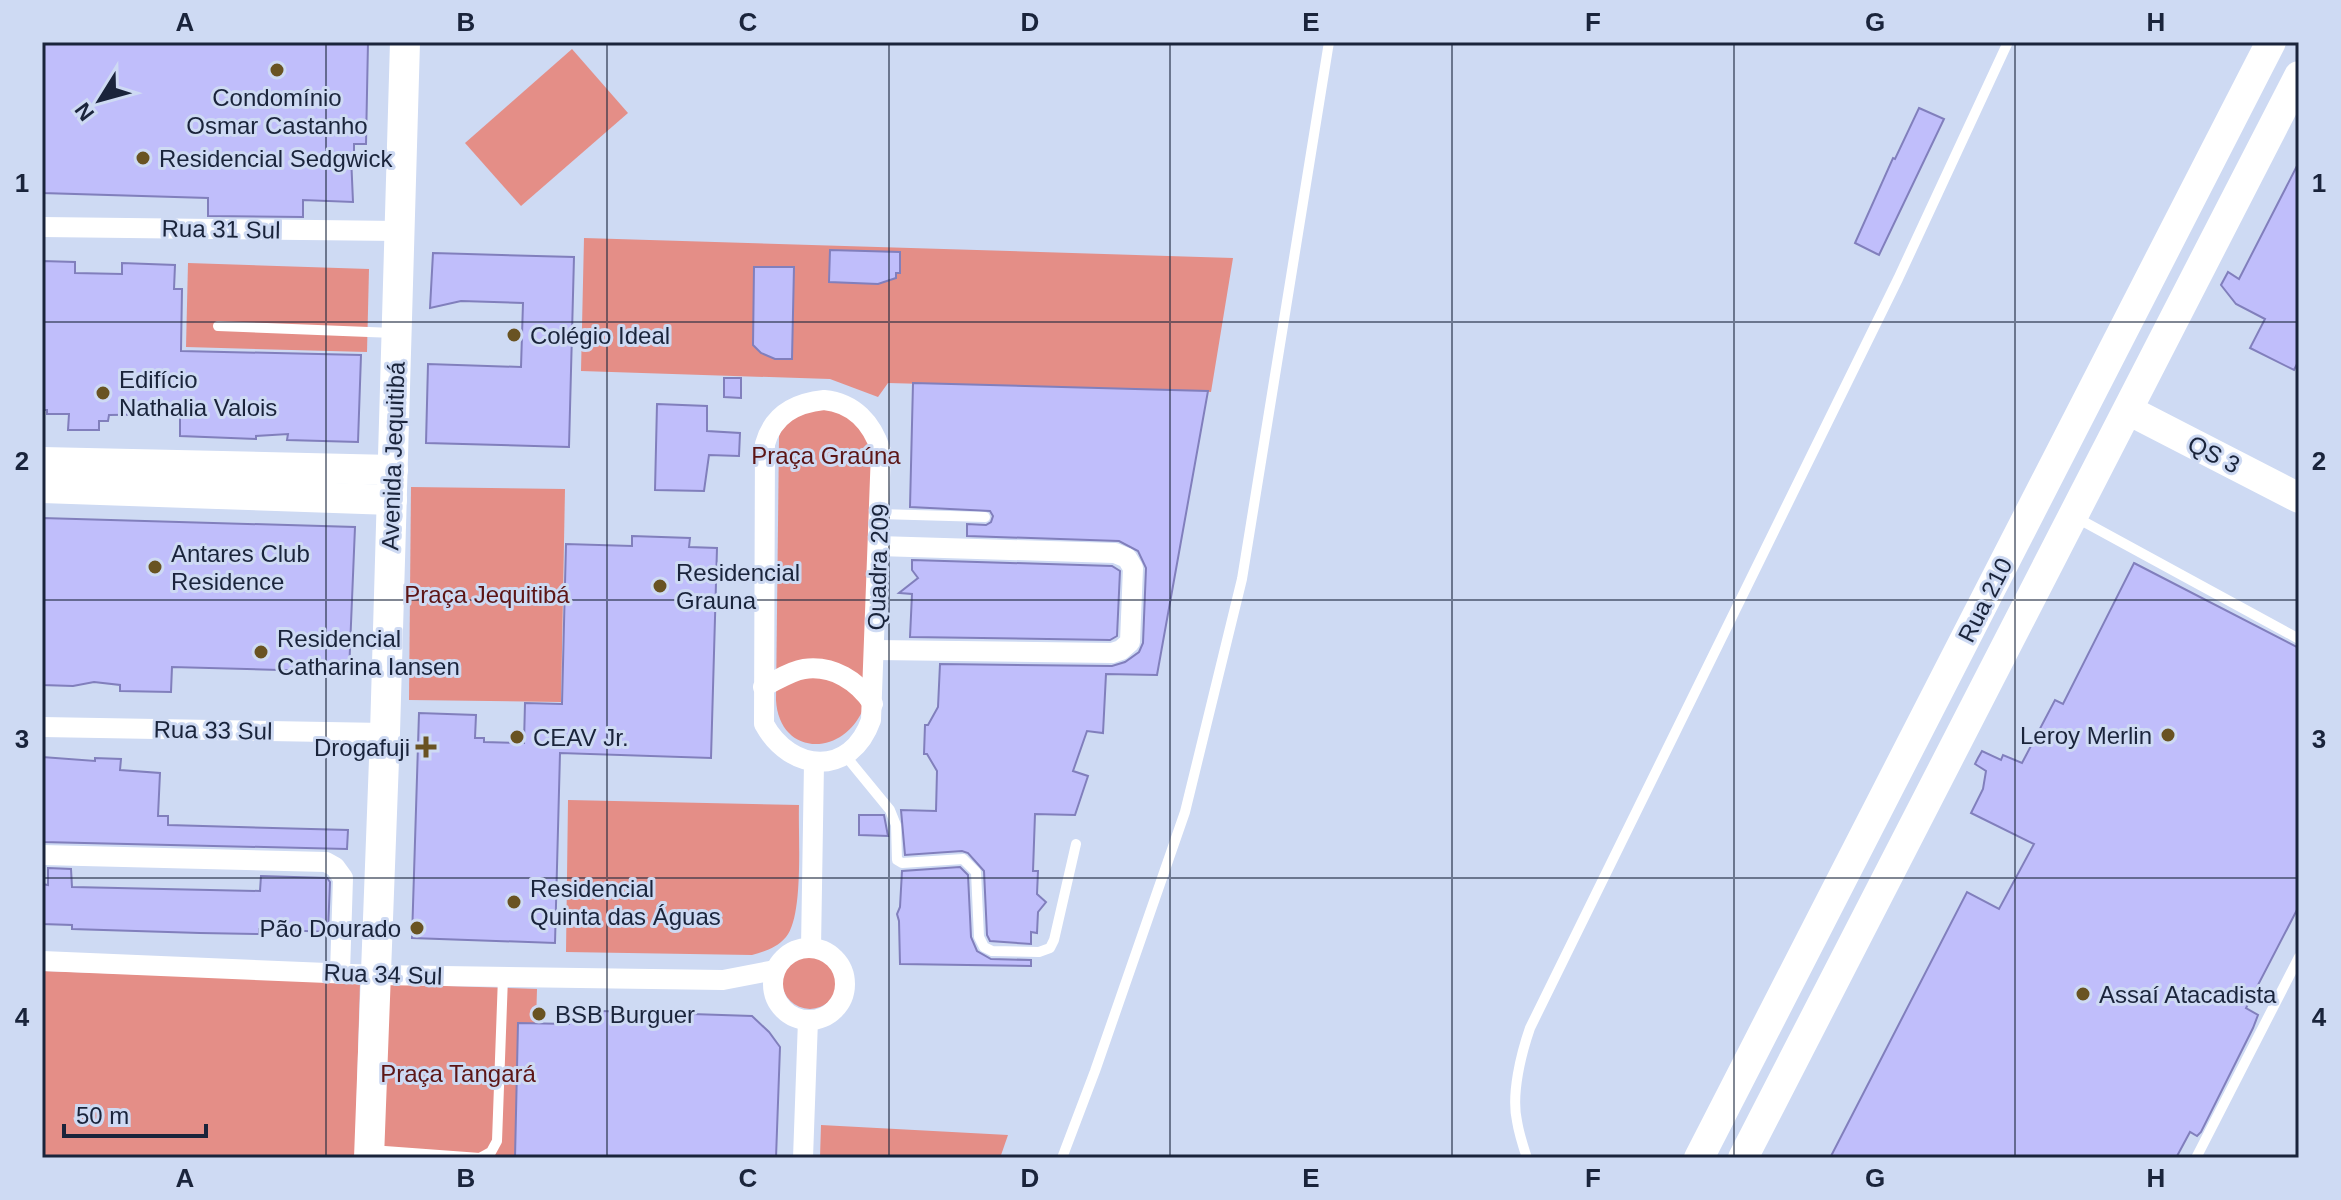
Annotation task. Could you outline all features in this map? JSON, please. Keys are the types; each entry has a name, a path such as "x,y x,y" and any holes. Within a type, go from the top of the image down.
{"main road":[{"name":"Avenida Jequitibá","path":"369,1154 405,42"},
{"name":"Rua 210","path":"1699,1158 2271,42"},
{"name":"Rua 210","path":"1743,1158 2299,76"},
{"name":"QS 3","path":"2128,410 2299,498"},
{"path":"42,462 290,481 392,500"},
{"path":"42,488 290,481 393,470"}],"street":[{"name":"Rua 31 Sul","path":"42,227 399,231"},
{"name":"Quadra 209","path":"814,763 785,750 772,738 764,724 765,444 769,429 778,418 793,407 824,400 848,405 860,415 877,437 881,451 873,704 867,732 844,754"},
{"path":"875,650 1112,653 1130,642 1133,568 1127,558 1115,553 878,546"},
{"path":"763,687 803,669 826,670 846,677 863,689 873,704"},
{"name":"Rua 33 Sul","path":"42,727 385,733"},
{"path":"811,948 814,763 844,754"},
{"path":"42,855 326,862 335,867 343,878 340,973"},
{"path":"811,948 834,958 845,980 839,1004 820,1019 808,1020 796,1018 778,1003 773,992 775,970 790,953 811,948"},
{"name":"Rua 34 Sul","path":"42,961 376,975 723,980 775,970"},
{"name":"Rua 34 Sul","path":"723,980 778,1003"},
{"path":"803,1158 808,1020"}],"lane":[{"path":"1062,1158 1185,812 1242,579 1329,42"},
{"path":"1527,1158 1516,1121 1515,1099 1521,1053 1530,1028 1898,279 2008,42"},
{"path":"218,326 396,333"},
{"path":"879,514 985,517"},
{"path":"2072,515 2299,639"},
{"path":"844,754 890,810 896,825 897,860 902,863 963,859 970,864 976,872 979,937 984,947 992,951 1039,952 1050,948 1076,844"},
{"path":"2196,1158 2299,957"},
{"path":"369,1154 480,1158 491,1152 497,1141 503,977"}],"green space":[{"path":"572,49 628,113 521,206 465,143"},
{"path":"584,238 1233,258 1211,392 888,383 878,397 830,379 581,371"},
{"path":"188,263 369,269 367,352 186,347"},
{"name":"Praça Graúna","path":"810,408 841,408 873,441 864,707 855,724 842,735 814,744 800,741 788,732 780,719 776,700 779,436 785,423"},
{"name":"Praça Jequitibá","path":"411,487 565,489 561,702 409,700"},
{"path":"568,800 799,805 798,894 792,927 775,946 752,955 566,952"},
{"path":"810,953 830,961 838,981 830,1001 810,1009 790,1001 782,981 790,961"},
{"path":"42,971 360,982 355,1158 42,1158"},
{"name":"Praça Tangará","path":"384,984 537,989 532,1158 380,1158"},
{"path":"821,1125 1008,1135 1000,1158 820,1158"}],"building":[{"path":"42,42 368,42 366,144 354,144 354,156 351,156 353,202 303,200 303,217 208,216 208,198 42,193"},
{"path":"1919,108 1944,119 1879,255 1855,243"},
{"path":"2299,162 2299,360 2294,370 2250,348 2265,319 2236,304 2221,285 2228,272 2239,279"},
{"path":"830,250 900,252 900,273 896,273 896,278 878,284 829,282"},
{"path":"433,253 574,257 569,447 426,443 428,364 521,367 523,303 461,301 430,308"},
{"path":"42,261 75,262 75,273 122,274 122,263 175,265 174,289 182,289 181,351 361,355 358,442 287,440 288,434 256,436 256,439 180,436 180,414 109,415 108,421 99,421 99,430 68,430 69,414 47,414 47,410 42,410"},
{"path":"754,267 794,267 792,359 775,359 761,353 753,345"},
{"path":"724,378 741,378 741,398 724,397"},
{"path":"913,383 1208,391 1157,675 1106,674 1103,733 1087,731 1073,771 1088,776 1075,815 1035,814 1033,871 1038,871 1037,894 1046,902 1038,912 1037,933 1031,932 1031,944 990,941 987,935 984,871 968,853 905,855 901,810 936,811 937,771 924,754 925,725 928,725 938,707 940,664 1112,666 1125,662 1139,652 1143,643 1146,568 1138,551 1119,541 967,536 967,524 986,525 991,522 993,516 990,511 910,507"},
{"path":"657,404 707,406 707,431 740,433 739,456 709,455 704,491 655,490"},
{"path":"42,518 355,527 349,672 172,667 171,692 120,691 120,685 94,682 73,686 42,685"},
{"path":"632,536 690,538 689,547 717,548 711,758 560,753 555,943 412,938 419,713 476,715 475,738 484,738 484,742 524,743 525,703 562,704 566,544 632,546"},
{"path":"912,560 1112,566 1120,571 1117,636 1110,640 910,637 912,594 899,593 918,578 912,570"},
{"path":"2134,563 2299,648 2299,906 2246,1008 2258,1015 2201,1132 2197,1136 2190,1132 2176,1158 1830,1158 1967,892 1999,909 2034,844 1971,813 1983,789 1986,771 1975,764 1978,758 1982,751 2001,760 2003,755 2022,763 2055,700 2063,704"},
{"path":"42,757 95,761 95,758 121,759 120,770 160,773 158,816 168,816 168,825 348,830 347,849 42,842"},
{"path":"859,815 884,815 888,836 859,835"},
{"path":"960,867 968,875 971,937 977,951 991,959 1031,960 1031,966 900,964 897,914 902,871"},
{"path":"48,868 71,869 72,887 260,891 261,876 327,878 330,882 328,932 259,929 259,934 200,933 72,929 72,925 42,924 42,884 48,885"},
{"path":"570,1010 752,1016 780,1047 776,1158 515,1158 518,1023 569,1024"}],"place":[{"name":"Condomínio Osmar Castanho","path":"277,70"},
{"name":"Residencial Sedgwick","path":"143,158"},
{"name":"Colégio Ideal","path":"514,335"},
{"name":"Edifício Nathalia Valois","path":"103,393"},
{"name":"Antares Club Residence","path":"155,567"},
{"name":"Residencial Grauna","path":"660,586"},
{"name":"Residencial Catharina Iansen","path":"261,652"},
{"name":"Leroy Merlin","path":"2168,735"},
{"name":"CEAV Jr.","path":"517,737"},
{"name":"Drogafuji","path":"426,747"},
{"name":"Residencial Quinta das Águas","path":"514,902"},
{"name":"Pão Dourado","path":"417,928"},
{"name":"Assaí Atacadista","path":"2083,994"},
{"name":"BSB Burguer","path":"539,1014"}]}
